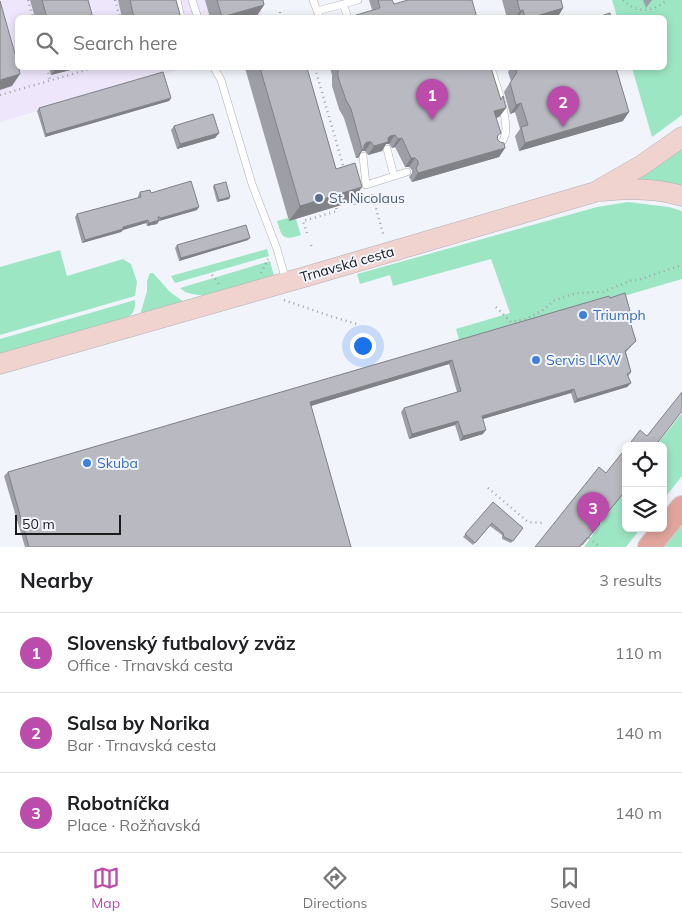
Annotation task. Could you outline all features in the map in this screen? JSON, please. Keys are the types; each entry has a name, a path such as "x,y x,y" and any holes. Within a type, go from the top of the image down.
{"main road":[{"name":"Trnavská cesta","path":"0,364 286,291 595,192 642,165 682,137"},
{"path":"595,192 628,188 659,190 682,196"},
{"path":"649,547 682,507"}],"lane":[{"path":"177,0 180,15"},
{"path":"192,0 197,15"},
{"path":"313,0 318,14 358,0"},
{"path":"344,4 347,15"},
{"path":"215,70 221,80 252,184 277,249 286,291"},
{"path":"492,70 503,106 506,130 504,139 496,147"},
{"path":"387,149 394,176"},
{"path":"362,156 366,185 407,172"}],"path":[{"path":"28,0 31,15"},
{"path":"115,0 119,15"},
{"path":"623,0 639,10 648,11 667,0"},
{"path":"649,3 651,10"},
{"path":"257,9 258,15"},
{"path":"48,70 50,80"},
{"path":"0,94 86,70"},
{"path":"316,70 345,172"},
{"path":"371,192 385,238"},
{"path":"352,198 355,206"},
{"path":"307,233 302,219 337,211 334,202"},
{"path":"258,277 268,259"},
{"path":"496,307 511,322 526,319 543,310 555,300 576,293 603,292 632,280 638,280 682,265"},
{"path":"286,291 330,316 360,325"},
{"path":"488,488 528,522 543,523"},
{"path":"589,538 600,547"}],"shaded area":[{"path":"0,0 258,0 262,15 15,15 15,70 179,70 0,122"}],"green space":[{"path":"612,0 682,0 682,115 652,137 633,70 667,70 667,15 616,15"},
{"path":"682,146 682,189 634,181"},
{"path":"628,202 669,207 682,211 682,279 460,344 456,329 510,313 491,259 393,286 390,275 360,284 357,274 597,207"},
{"path":"295,216 301,235 290,238 284,237 277,221"},
{"path":"267,249 269,256 175,283 171,276"},
{"path":"60,250 67,276 123,259 131,264 137,282 135,296 0,335 0,267"},
{"path":"270,261 274,276 206,296 185,292 180,288"},
{"path":"150,273 153,273 170,292 184,302 140,315"},
{"path":"135,300 134,311 126,319 0,354 0,339"},
{"path":"682,413 682,476 667,495 667,442 659,442"},
{"path":"622,494 622,532 638,532 626,547 584,547"},
{"path":"682,516 682,547 656,547"}],"building":[{"path":"42,0 88,0 92,15 46,15"},
{"path":"130,0 176,0 180,15 133,15"},
{"path":"217,0 263,0 264,5 229,15 221,15"},
{"path":"378,0 392,0 394,4 408,0 472,0 476,15 356,15 380,8"},
{"path":"517,0 561,0 563,8 540,15 524,15 523,10 520,11"},
{"path":"0,1 15,54 15,70 19,70 20,74 0,80"},
{"path":"261,70 308,70 336,169 355,163 362,187 300,206"},
{"path":"338,70 492,70 501,100 503,96 506,108 494,111 501,133 497,139 504,143 505,148 418,173 416,168 418,161 415,158 411,158 402,138 398,139 395,135 388,138 388,142 374,146 371,142 367,142 364,145 364,149 362,149 351,109 338,77"},
{"path":"516,70 617,70 629,112 525,143 521,127 528,125 521,103 516,105 510,83 517,72"},
{"path":"163,72 171,98 46,134 39,108"},
{"path":"213,114 219,133 180,144 174,126"},
{"path":"191,181 199,207 161,218 158,217 159,220 149,223 148,220 123,227 123,229 85,240 77,214 141,197 140,192 150,190 151,193"},
{"path":"226,182 230,197 219,200 214,185"},
{"path":"246,225 250,238 181,258 177,245"},
{"path":"625,293 630,311 627,312 636,341 625,351 631,372 627,374 631,383 577,399 574,389 482,416 486,430 463,436 458,421 412,434 404,408 461,391 452,360 310,402 351,547 29,547 8,472 609,296 610,298"},
{"path":"682,392 682,411 658,442 631,442 640,430 647,436"},
{"path":"622,453 622,495 588,538 579,547 535,547 599,467 606,473"},
{"path":"493,502 523,528 513,541 504,537 503,533 492,523 475,543 465,534"}],"place":[{"name":"Slovenský futbalový zväz","path":"432,120"},
{"name":"Salsa by Norika","path":"563,127"},
{"name":"St. Nicolaus","path":"319,198"},
{"name":"Triumph","path":"583,315"},
{"name":"Servis LKW","path":"536,360"},
{"name":"Skuba","path":"87,463"},
{"name":"Robotníčka","path":"593,533"}]}
